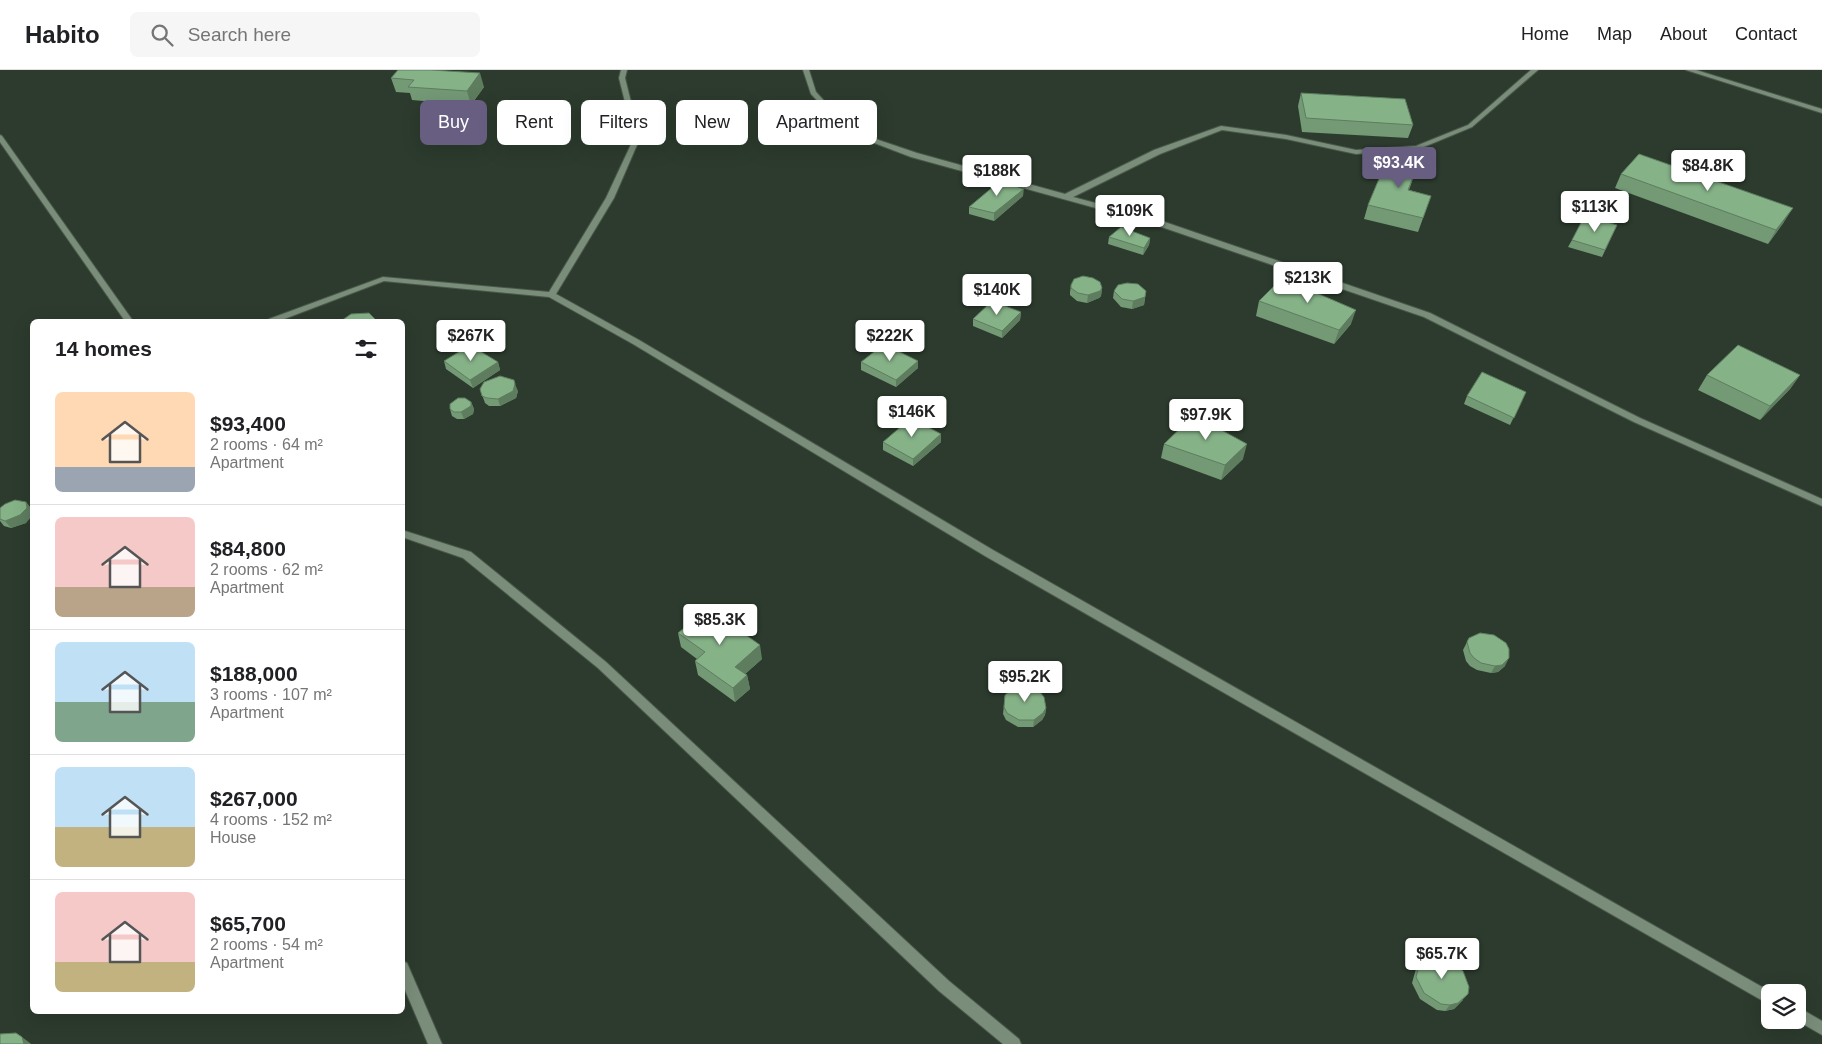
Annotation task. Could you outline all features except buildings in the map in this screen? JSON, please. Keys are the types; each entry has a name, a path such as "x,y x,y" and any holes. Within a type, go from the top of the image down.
{"street":[{"path":"551,295 610,198 637,138 622,78 624,70"},
{"path":"806,70 813,93 850,132 914,155 1153,221 1427,315 1637,420 1822,503"},
{"path":"1066,197 1157,152 1221,128 1286,137 1356,152 1417,148 1470,126 1536,70"},
{"path":"1689,70 1822,111"},
{"path":"0,137 128,319"},
{"path":"277,319 383,279 551,295 636,342 989,553 1761,994"},
{"path":"405,534 467,555 602,665 944,986 1014,1044"},
{"path":"405,973 435,1044"},
{"path":"1806,1019 1822,1028"}]}
